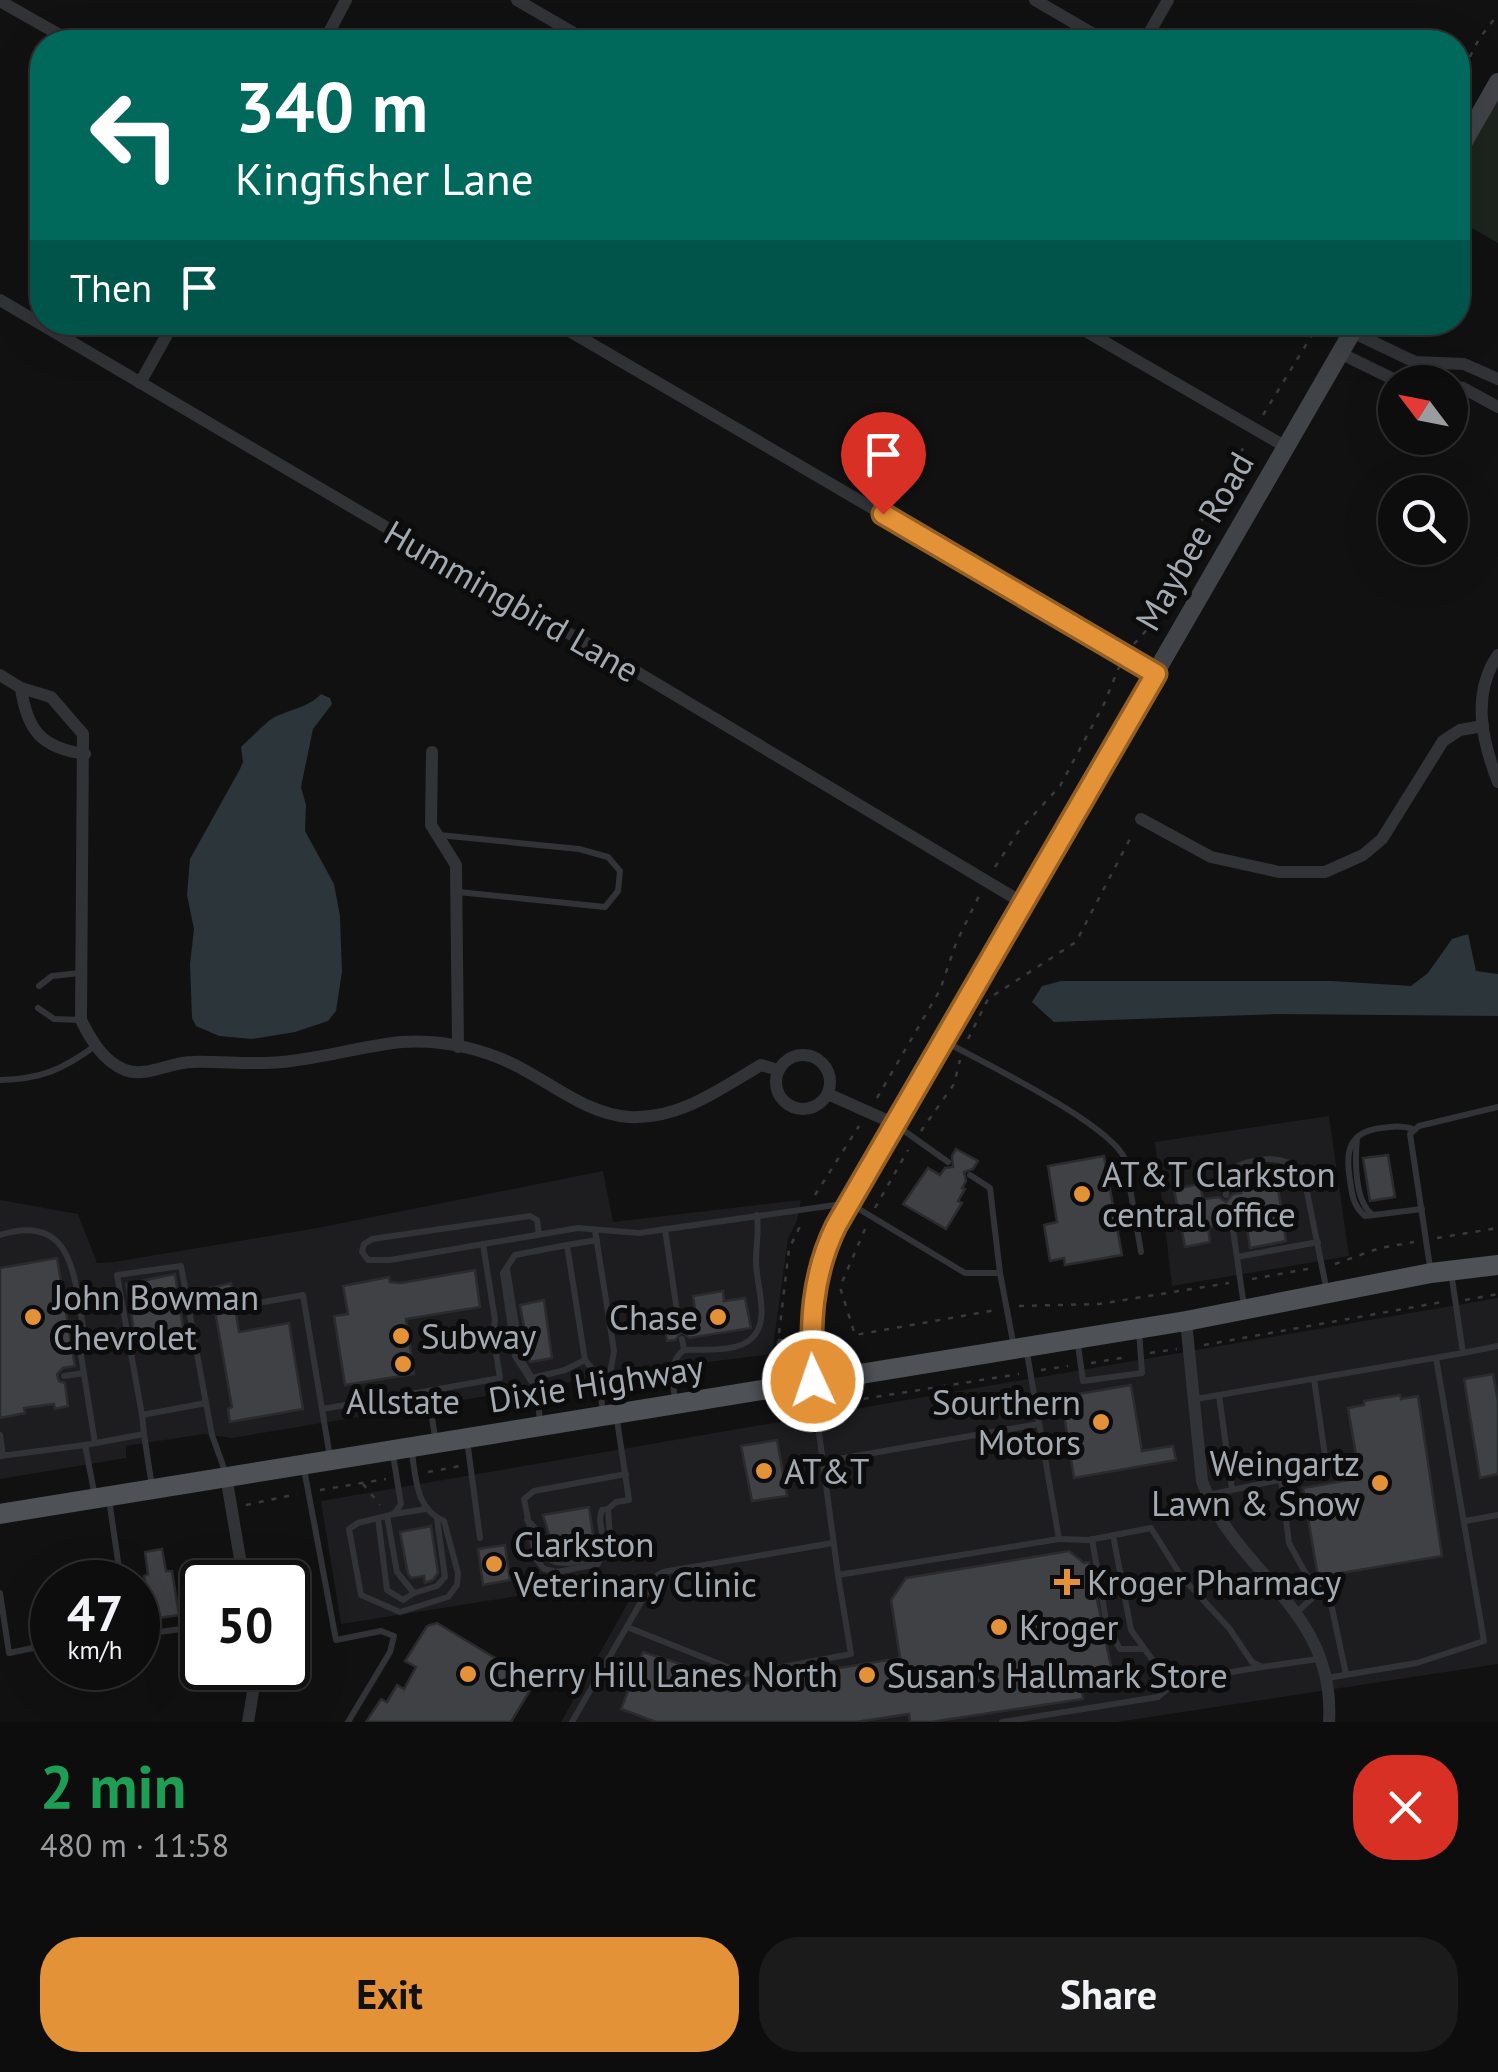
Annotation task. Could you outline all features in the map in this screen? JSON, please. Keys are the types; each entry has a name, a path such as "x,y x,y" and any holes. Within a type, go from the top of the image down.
{"main road":[{"path":"1470,131 1498,82"},
{"name":"Maybee Road","path":"813,1381 812,1296 826,1246 1351,335"},
{"name":"Dixie Highway","path":"0,1514 1186,1321 1441,1272 1498,1265"}],"street":[{"path":"330,30 346,0"},
{"path":"516,0 568,30"},
{"path":"1035,0 1086,30"},
{"path":"1151,30 1168,0"},
{"path":"0,1 51,30"},
{"name":"Hummingbird Lane","path":"0,300 30,318"},
{"name":"Hummingbird Lane","path":"58,335 426,554 615,659 1022,903"},
{"path":"140,384 167,335"},
{"path":"576,335 1156,674"},
{"path":"1092,335 1286,447"},
{"path":"1367,335 1415,362 1464,364 1498,379"},
{"path":"1340,353 1378,371"},
{"path":"1468,391 1498,408"},
{"path":"1498,654 1483,690 1482,726 1498,782"},
{"path":"0,675 21,688 50,698 83,734 82,1020 104,1058 126,1070 138,1072 189,1061 232,1065 286,1062 405,1042 458,1046 522,1068 598,1110 627,1116 658,1116 692,1104 761,1065 778,1070"},
{"path":"21,688 24,712 44,739 56,750 84,754"},
{"path":"1141,819 1211,857 1279,872 1325,872 1363,855 1382,839 1442,741 1460,730 1482,726"},
{"path":"432,752 431,825 456,866 458,1046"},
{"path":"794,1056 815,1056 829,1072 828,1094 812,1108 791,1106 777,1091 778,1070 794,1056"},
{"path":"828,1094 894,1124"},
{"path":"1186,1321 1206,1495 1224,1527 1296,1613 1314,1641 1329,1722"},
{"path":"226,1476 240,1560"},
{"path":"248,1722 253,1690"}],"lane":[{"path":"437,835 579,850 608,857 620,871 618,890 605,907 457,892"},
{"path":"39,986 52,976 80,974"},
{"path":"38,1008 54,1019 82,1020"},
{"path":"943,1040 1086,1122 1120,1147 1141,1252"},
{"path":"0,1080 34,1079 69,1065 96,1046"},
{"path":"1422,1208 1374,1216 1365,1216 1356,1209 1346,1160 1357,1136 1366,1130 1406,1126 1413,1129 1498,1107"},
{"path":"894,1124 948,1162"},
{"path":"1413,1129 1410,1134 1426,1240 1454,1301 1463,1353"},
{"path":"1226,1196 1228,1171 1238,1165 1280,1158 1291,1161 1303,1172 1328,1293"},
{"path":"970,1175 990,1188 1000,1273 1007,1308 1030,1372 1059,1538"},
{"path":"539,1235 537,1220 530,1216 372,1240 364,1244 362,1252 368,1260 390,1260 539,1235 578,1228 639,1233 849,1202 966,1273 1000,1273"},
{"path":"676,1403 673,1363 684,1350 729,1348 754,1338 761,1313 757,1216"},
{"path":"1232,1223 1244,1310"},
{"path":"0,1235 16,1230 40,1231 60,1240 70,1256 84,1332 79,1343 96,1443"},
{"path":"595,1230 614,1350 610,1413"},
{"path":"665,1230 678,1318"},
{"path":"540,1424 537,1390 514,1356 502,1279 510,1260 522,1252 596,1240"},
{"path":"1237,1257 1318,1242"},
{"path":"322,1408 500,1378 482,1244"},
{"path":"567,1245 585,1360 598,1376 610,1413 626,1474 629,1500 616,1502 608,1509 610,1537 598,1564 557,1572 544,1569 536,1559 524,1499 534,1491 626,1474"},
{"path":"152,1490 117,1275 181,1266 212,1435 226,1476"},
{"path":"258,1304 303,1296 330,1459"},
{"path":"1078,1338 1083,1380 1142,1373 1138,1328"},
{"path":"682,1339 684,1350"},
{"path":"1195,1399 1498,1346"},
{"path":"1324,1679 1417,1663 1484,1641 1436,1358"},
{"path":"532,1378 565,1370 585,1360"},
{"path":"64,1376 84,1373"},
{"path":"1206,1495 1327,1470 1314,1379"},
{"path":"626,1627 746,1674 851,1654 821,1462 813,1381"},
{"path":"428,1392 436,1442"},
{"path":"1219,1395 1232,1490"},
{"path":"142,1415 206,1402"},
{"path":"821,1462 1039,1424"},
{"path":"0,1435 2,1456 144,1434"},
{"path":"466,1436 480,1538"},
{"path":"85,1444 116,1560"},
{"path":"401,1447 415,1474 420,1500 437,1519 444,1521 456,1561 458,1585 448,1597 400,1612 361,1595 349,1530 358,1523 426,1509"},
{"path":"401,1447 396,1477 401,1504 391,1515 397,1572 414,1593"},
{"path":"303,1463 336,1640 382,1631 394,1636 390,1652 348,1722"},
{"path":"1281,1480 1289,1543 1306,1574 1330,1599 1346,1674"},
{"path":"1465,1521 1498,1515"},
{"path":"378,1518 387,1590 404,1600 437,1586 446,1577 437,1519"},
{"path":"838,1575 1059,1538 1092,1539 1152,1528 1181,1576 1228,1628 1252,1662 1262,1667"},
{"path":"1113,1535 1131,1630 1164,1676 1178,1681 1319,1658"},
{"path":"1092,1539 1112,1638 1120,1649 1145,1649"},
{"path":"572,1722 656,1576 833,1543"},
{"path":"1296,1613 1322,1590"},
{"path":"0,1593 8,1652 30,1648"},
{"path":"1002,1722 1158,1697 1178,1681"}],"path":[{"path":"1470,57 1498,14"},
{"path":"776,1359 790,1249 809,1208 940,990 956,944 986,881 1018,832 1060,786 1104,704 1124,655 1162,612 1188,544 1312,335"},
{"path":"856,1335 1007,1308 1099,1304 1240,1281 1346,1262 1380,1248 1498,1228"},
{"path":"838,1403 1498,1294"},
{"path":"776,1340 792,1340"},
{"path":"415,1474 470,1464"},
{"path":"242,1506 396,1477"},
{"path":"362,1482 382,1508"}],"shaded area":[{"path":"1498,95 1498,243 1470,227 1470,144"},
{"path":"321,694 330,698 332,704 313,729 301,787 306,805 305,831 334,884 340,916 342,972 336,1011 328,1021 295,1032 252,1039 219,1036 196,1026 192,1018 190,964 194,929 187,895 190,859 240,769 241,747 270,720 310,703"},
{"path":"1468,934 1476,971 1498,974 1498,1016 1277,1014 1054,1022 1032,1002 1042,986 1061,981 1332,981 1411,986 1428,973 1452,939"},
{"path":"1329,1116 1349,1256 1172,1286 1155,1142"},
{"path":"603,1171 613,1222 801,1200 788,1239 772,1354 636,1371 232,1438 203,1434 126,1446 126,1458 0,1479 0,1200 78,1214 97,1263 317,1228"},
{"path":"1498,1298 1498,1664 1117,1722 561,1722 643,1576 341,1624 321,1501"}],"building":[{"path":"956,1149 978,1161 973,1169 964,1172 965,1189 958,1201 962,1203 946,1229 903,1204 928,1168 940,1175 945,1168 953,1167"},
{"path":"1388,1155 1395,1197 1370,1201 1363,1158"},
{"name":"AT&T Clarkston central office","path":"1104,1156 1122,1255 1065,1265 1064,1258 1050,1261 1044,1225 1057,1222 1048,1166"},
{"path":"1276,1175 1286,1241 1250,1248 1246,1221 1239,1222 1232,1216 1225,1224 1208,1227 1210,1242 1185,1247 1174,1189 1200,1184 1203,1199 1219,1197 1226,1202 1233,1194 1241,1193 1239,1181"},
{"name":"John Bowman Chevrolet","path":"57,1258 75,1366 63,1368 57,1374 59,1381 65,1383 68,1406 24,1408 25,1413 0,1418 0,1268"},
{"path":"475,1270 480,1307 406,1319 414,1374 345,1385 334,1316 348,1314 343,1286 389,1277 390,1282 401,1283"},
{"path":"175,1274 185,1340 137,1348 126,1284"},
{"path":"231,1283 239,1332 289,1323 303,1409 230,1422 228,1409 232,1407 211,1288"},
{"name":"Chase","path":"723,1291 724,1301 745,1298 751,1328 689,1338 682,1332 675,1340 667,1341 664,1321 671,1319 681,1324 685,1317 696,1315 693,1296"},
{"path":"544,1300 552,1358 530,1362 520,1305"},
{"path":"1493,1374 1498,1402 1498,1474 1480,1478 1464,1379"},
{"name":"Sourthern Motors","path":"1131,1385 1142,1451 1173,1446 1176,1460 1074,1478 1061,1397"},
{"name":"Weingartz Lawn & Snow","path":"1400,1395 1401,1399 1418,1396 1442,1556 1318,1577 1303,1488 1360,1478 1348,1408"},
{"name":"AT&T","path":"777,1440 787,1496 752,1501 741,1446"},
{"path":"589,1507 595,1549 566,1556 555,1554 543,1515"},
{"path":"431,1526 438,1573 425,1583 424,1576 411,1578 408,1574 400,1532"},
{"name":"Clarkston Veterinary Clinic","path":"505,1545 510,1580 483,1585 478,1549"},
{"path":"162,1549 166,1571 172,1571 179,1615 160,1618 160,1560 146,1560 145,1552"},
{"name":"Kroger","path":"1069,1551 1084,1563 1089,1562 1112,1671 1080,1677 1083,1699 931,1722 910,1722 909,1714 856,1722 656,1722 621,1709 643,1652 743,1684 900,1658 891,1600 906,1578"},
{"name":"Cherry Hill Lanes North","path":"437,1623 535,1682 511,1722 366,1722 381,1699 387,1702 397,1685 404,1689 416,1667 405,1661 427,1626"}],"place":[{"name":"AT&T Clarkston central office","path":"1082,1194"},
{"name":"John Bowman Chevrolet","path":"33,1317"},
{"name":"Chase","path":"718,1317"},
{"name":"Subway","path":"401,1336"},
{"name":"Allstate","path":"403,1364"},
{"name":"Sourthern Motors","path":"1101,1422"},
{"name":"AT&T","path":"764,1471"},
{"name":"Weingartz Lawn & Snow","path":"1380,1483"},
{"name":"Clarkston Veterinary Clinic","path":"494,1564"},
{"name":"Kroger Pharmacy","path":"1067,1582"},
{"name":"Kroger","path":"999,1627"},
{"name":"Cherry Hill Lanes North","path":"468,1674"},
{"name":"Susan's Hallmark Store","path":"867,1675"}],"route":[{"path":"813,1381 812,1296 826,1246 1156,674 883,514"}]}
